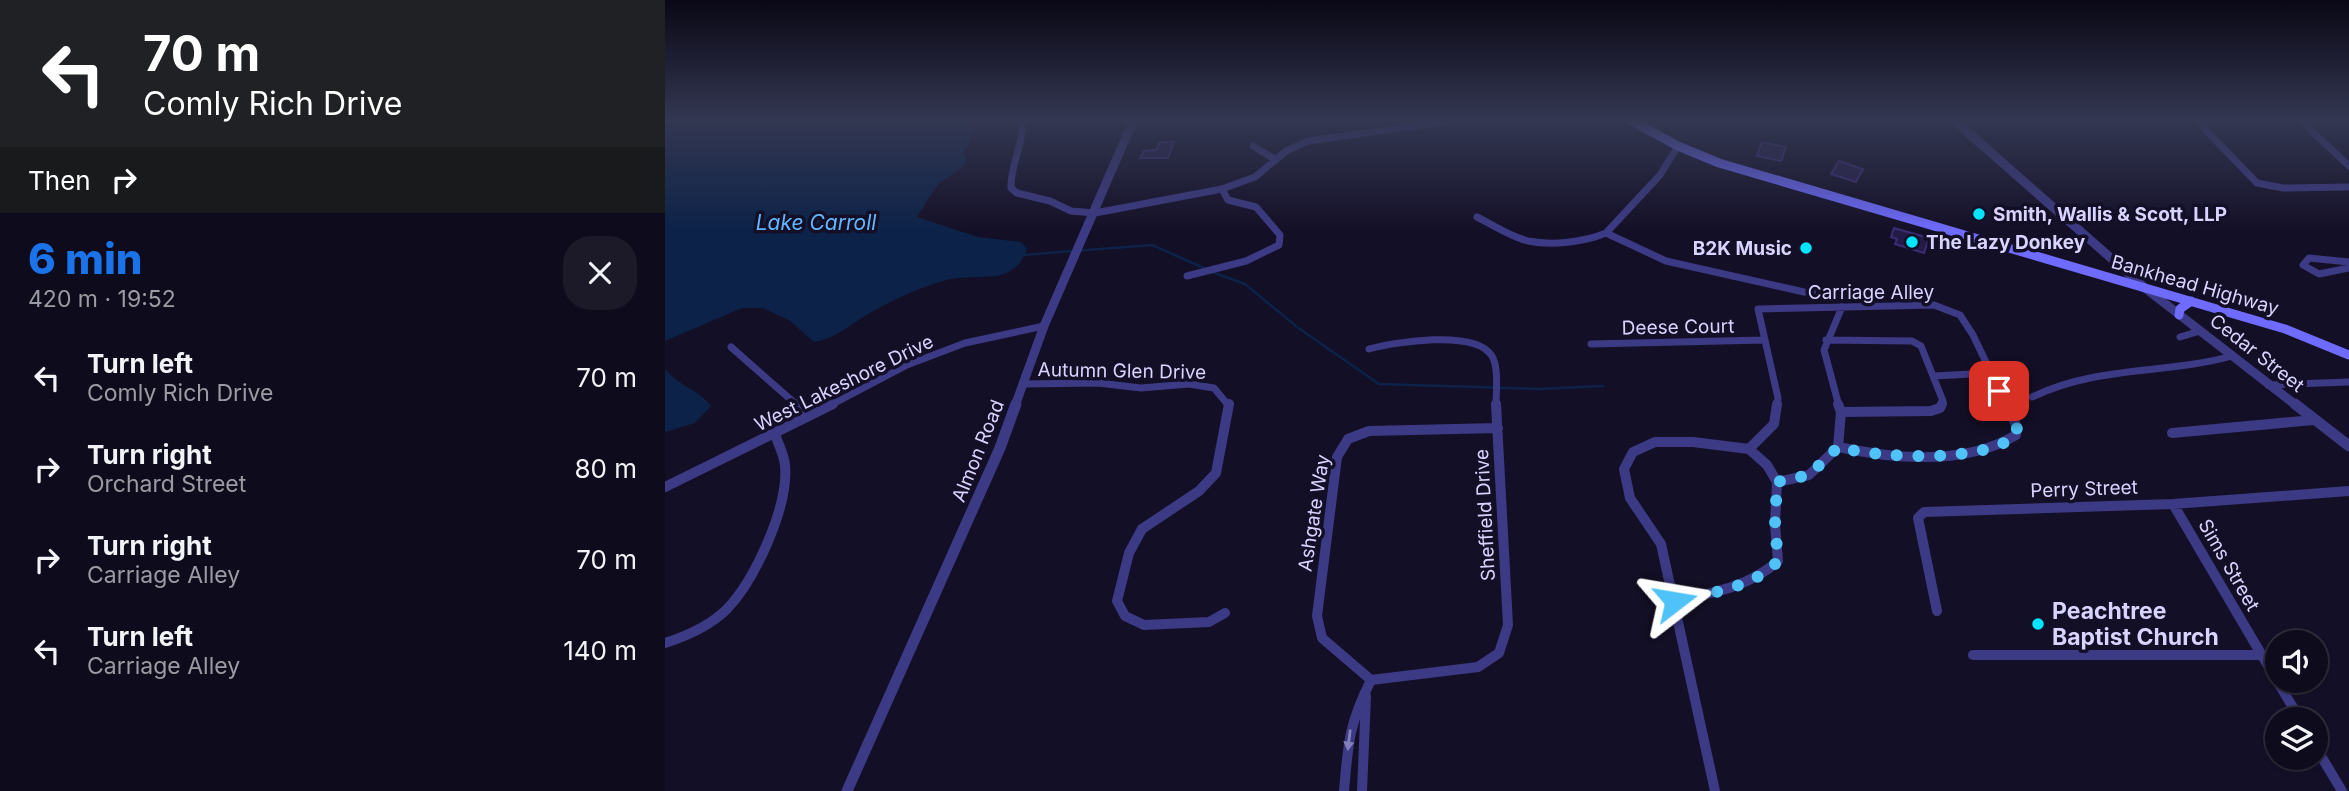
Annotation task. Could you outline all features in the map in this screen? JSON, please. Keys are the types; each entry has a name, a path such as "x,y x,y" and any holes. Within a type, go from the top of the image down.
{"main road":[{"name":"Bankhead Highway","path":"1710,158 1768,179 2285,329 2349,355"},
{"path":"2107,277 2120,267"},
{"path":"2179,315 2180,309 2191,302"}],"street":[{"path":"1018,158 1010,180 1011,188 1017,193 1050,201 1070,211 1095,214 1222,189 1255,177 1278,158"},
{"name":"Almon Road","path":"847,791 1000,448 1044,326 1118,158"},
{"path":"1273,158 1276,160"},
{"path":"1477,216 1527,241 1579,241 1607,233 1665,169 1671,158"},
{"name":"Cedar Street","path":"1997,158 2145,288 2349,446"},
{"path":"2233,158 2257,183 2283,188 2349,187"},
{"path":"1187,276 1228,267 1266,254 1279,245 1280,235 1256,207 1228,200 1222,189"},
{"path":"1607,233 1666,261 1831,294"},
{"path":"2349,262 2309,258 2303,265 2312,274 2319,275 2349,268"},
{"name":"Carriage Alley","path":"1765,340 1758,309 1934,305 1949,310 1960,315 1973,335 2017,427 2016,435 2008,442 1996,447 1957,453 1891,457 1863,454 1838,447"},
{"path":"1777,482 1809,475 1838,447 1841,412 1826,365 1826,340 1842,307"},
{"name":"West Lakeshore Drive","path":"665,487 775,434 907,365 965,343 1044,326"},
{"path":"2181,337 2200,331"},
{"path":"1749,449 1774,424 1778,398 1765,340"},
{"name":"Deese Court","path":"1591,344 1765,340"},
{"path":"1826,340 1912,341 1921,346 1943,401 1940,408 1931,411 1841,412"},
{"name":"Sheffield Drive","path":"1369,349 1385,343 1454,341 1476,344 1488,351 1494,360 1508,625 1499,653 1478,667 1371,680"},
{"path":"731,347 809,415"},
{"path":"2032,397 2066,382 2097,375 2199,365 2232,356"},
{"path":"1934,376 1990,373"},
{"name":"Autumn Glen Drive","path":"1023,384 1098,383 1141,388 1189,384 1214,388 1229,404 1216,473 1199,491 1142,529 1129,553 1117,601 1125,616 1144,625 1209,622 1226,613"},
{"path":"2268,385 2349,383"},
{"path":"2172,433 2313,420"},
{"name":"Ashgate Way","path":"1371,680 1322,638 1317,616 1337,457 1348,439 1369,431 1498,428"},
{"path":"665,643 701,628 727,610 748,583 773,524 785,482 785,465 775,434"},
{"path":"1675,601 1746,582 1767,573 1778,561 1775,524 1777,482 1767,465 1749,449 1693,442 1655,442 1633,452 1624,469 1630,498 1661,544 1715,791"},
{"name":"Perry Street","path":"1937,611 1919,532 1918,518 1924,513 2173,504 2349,491"},
{"name":"Sims Street","path":"2173,504 2265,660"},
{"path":"1973,655 2262,655"},
{"path":"1344,791 1349,732 1355,712 1371,680"},
{"path":"1361,791 1366,693"},
{"path":"2328,768 2342,791"}],"water":[{"name":"Lake Carroll","path":"665,158 965,158 967,162 962,168 938,184 917,217 978,237 1021,242 1027,249 1021,261 1004,274 959,278 925,287 892,301 821,341 814,342 789,320 763,308 742,308 665,341"},
{"path":"665,369 711,406 695,423 665,432"}],"building":[{"path":"1839,161 1863,169 1856,182 1831,174"},
{"name":"The Lazy Donkey","path":"1894,228 1929,238 1924,253 1895,244 1897,239 1891,237"}],"waterway":[{"path":"1022,255 1152,245 1206,269"},
{"path":"1212,272 1245,284 1297,327 1379,384 1539,389 1603,386"}],"place":[{"name":"Smith, Wallis & Scott, LLP","path":"1979,214"},
{"name":"The Lazy Donkey","path":"1912,242"},
{"name":"B2K Music","path":"1806,248"},
{"name":"Peachtree Baptist Church","path":"2038,624"}],"route":[{"path":"1675,601 1724,589 1767,573 1778,561 1775,524 1777,482 1809,475 1838,447 1863,454 1891,457 1957,453 1996,447 2008,442 2016,435 2017,427 1999,391"}]}
